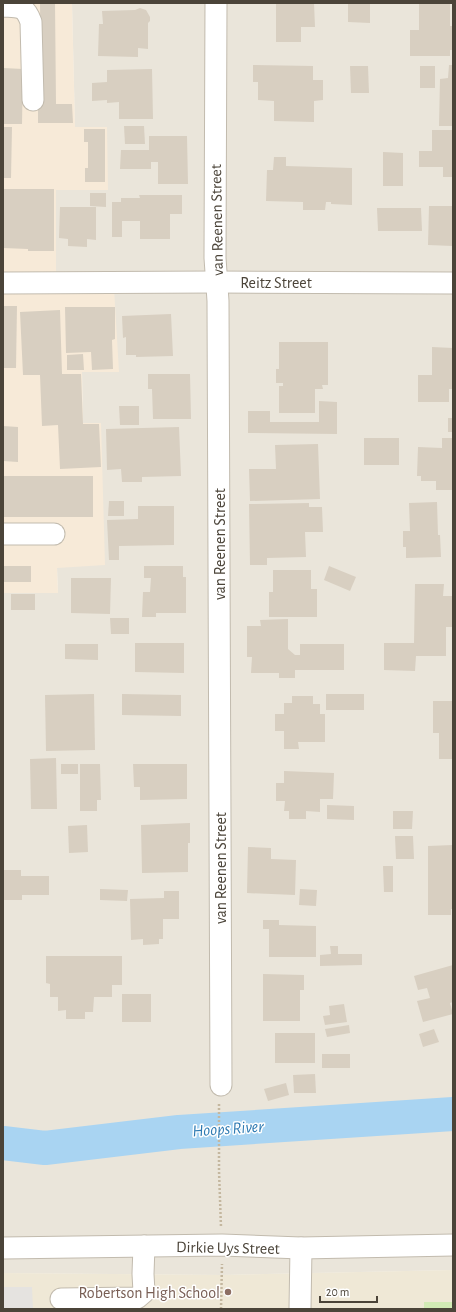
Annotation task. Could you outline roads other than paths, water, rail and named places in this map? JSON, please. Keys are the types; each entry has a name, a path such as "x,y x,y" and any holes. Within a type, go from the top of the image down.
{"street":[{"name":"van Reenen Street","path":"216,3 215,258 218,282 222,1084"},
{"path":"3,6 19,7 28,13 31,22 33,100"},
{"name":"Reitz Street","path":"3,283 453,283"},
{"path":"3,534 54,534"},
{"name":"Dirkie Uys Street","path":"3,1248 222,1245 301,1248 453,1245"},
{"path":"61,1299 137,1298 141,1296 144,1292 144,1246"},
{"path":"300,1309 301,1248"}],"waterway":[{"name":"Hoops River","path":"3,1143 45,1148 179,1132 453,1114"}],"place":[{"name":"Robertson High School","path":"228,1292"}]}
